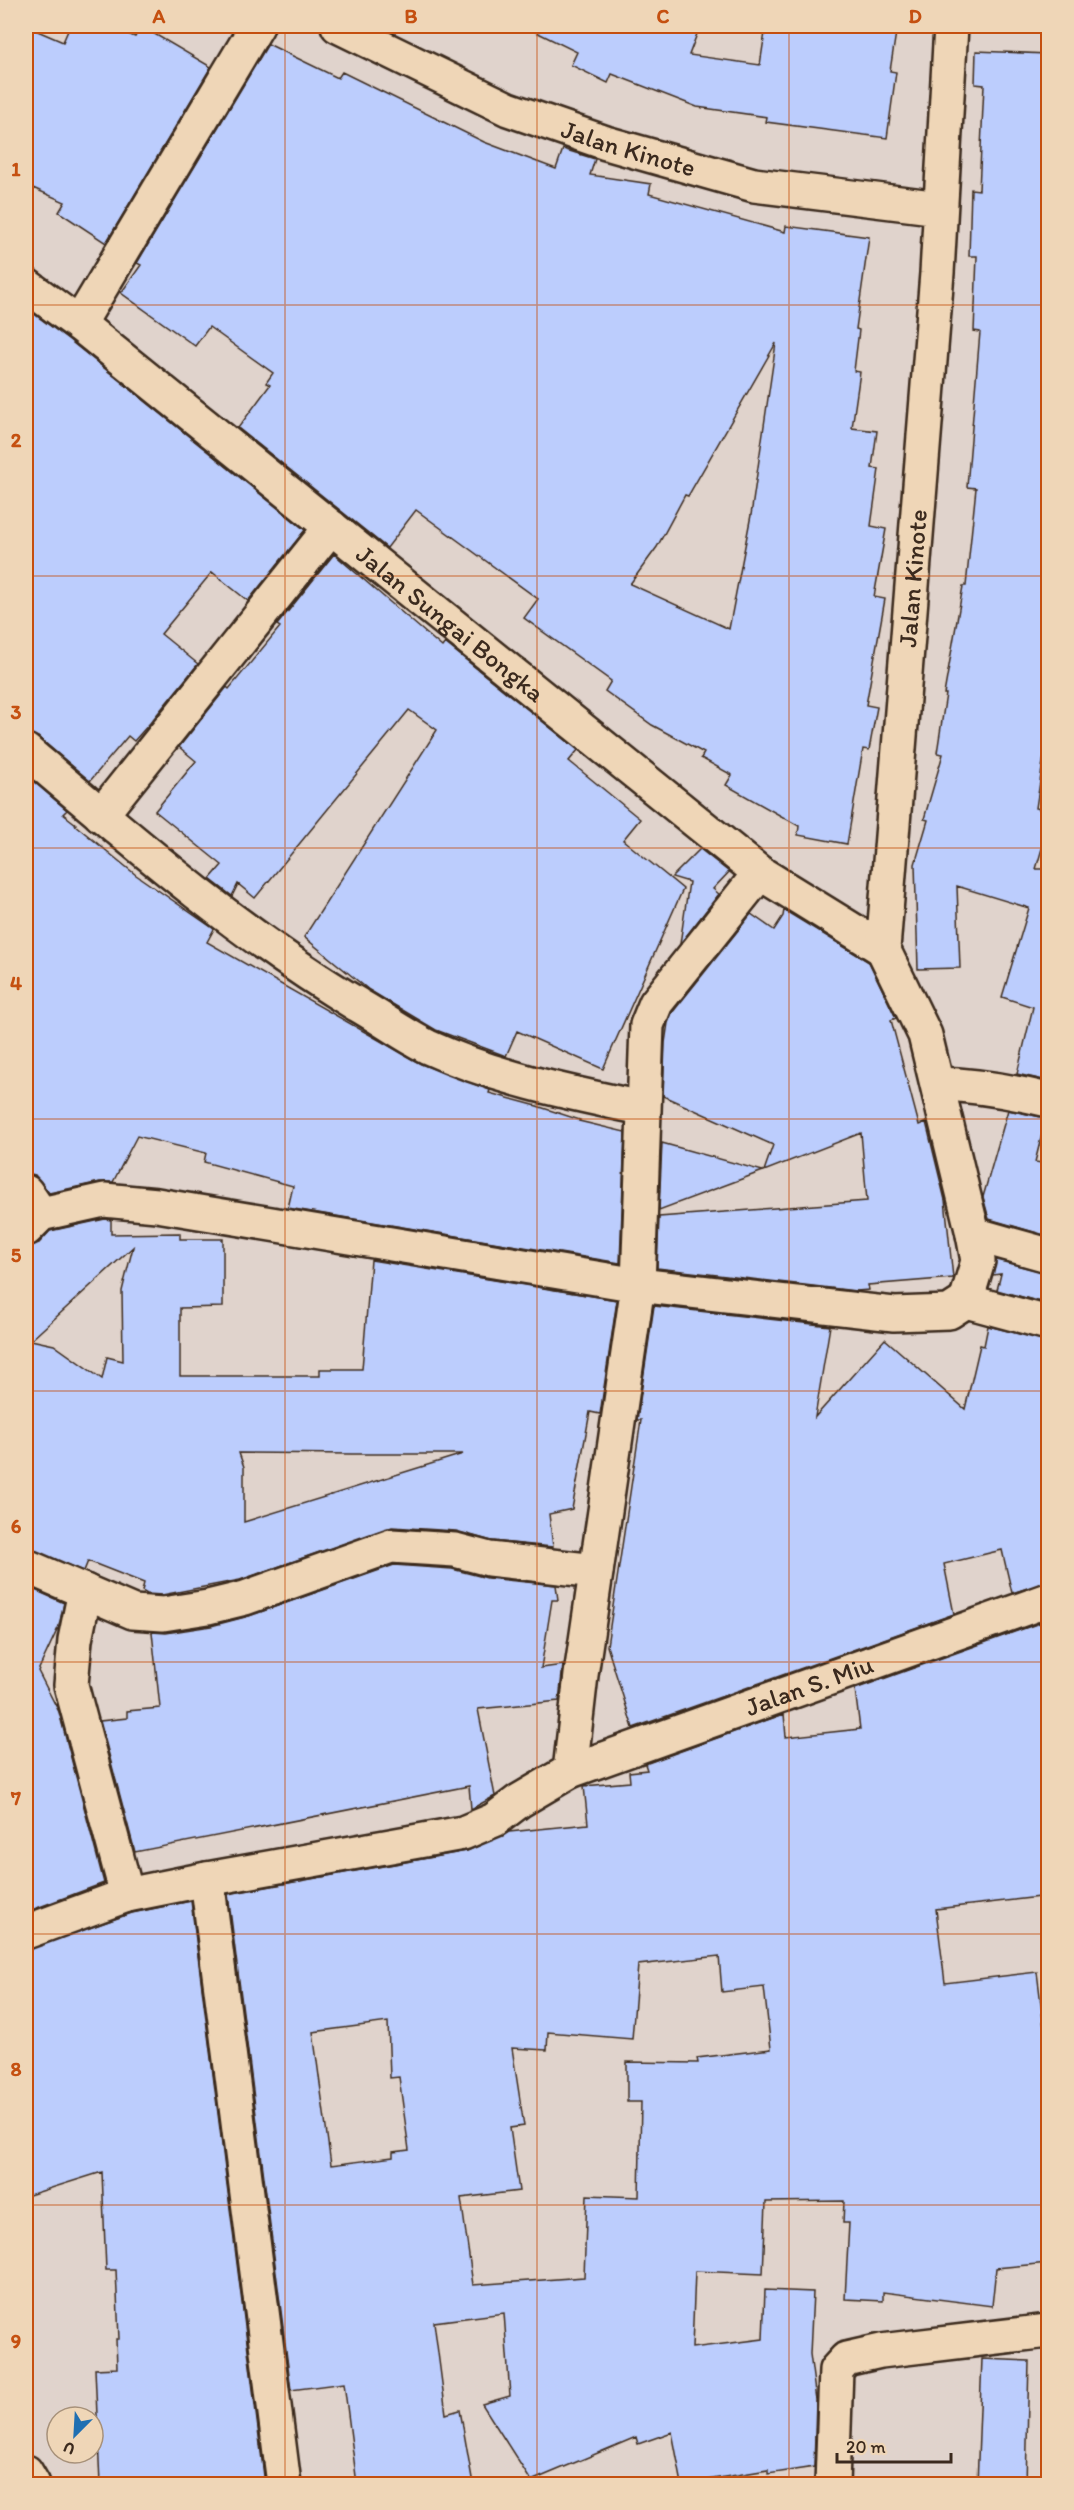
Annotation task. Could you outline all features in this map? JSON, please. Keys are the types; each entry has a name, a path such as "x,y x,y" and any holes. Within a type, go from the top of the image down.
{"street":[{"path":"79,324 256,26"},
{"name":"Jalan Kinote","path":"338,26 508,109 662,160 754,185 940,208"},
{"name":"Jalan Kinote","path":"883,949 937,273 951,26"},
{"name":"Jalan Sungai Bongka","path":"26,285 79,324 760,873 883,949"},
{"path":"101,815 331,527"},
{"path":"26,751 101,815 252,936 333,989 428,1046 549,1088 642,1108"},
{"path":"570,1771 596,1572 638,1285 642,1190 642,1108 647,1025 656,1003 760,873"},
{"path":"31,1212 104,1200 157,1205 638,1285 894,1314 949,1312 966,1301 978,1261 974,1234 925,1035 883,949"},
{"path":"938,1084 1000,1089 1048,1100"},
{"path":"974,1234 1048,1256"},
{"path":"966,1301 1048,1323"},
{"path":"26,1566 133,1612 163,1614 245,1598 391,1546 455,1550 489,1559 596,1572"},
{"path":"85,1591 75,1640 71,1685 127,1895"},
{"name":"Jalan S. Miu","path":"26,1932 127,1895 463,1833 494,1820 519,1801 570,1771 1048,1600"},
{"path":"207,1879 284,2484"},
{"path":"832,2484 836,2370 846,2359 881,2350 1048,2331"},
{"path":"26,2472 33,2484"}],"building":[{"path":"26,26 63,42 70,26 109,26 135,37 141,26 211,67 106,243 59,212 65,202 26,185"},
{"path":"524,26 700,26 689,55 760,65 766,26 897,26 890,71 896,72 887,138 766,122 767,117 697,107 612,74 608,83 571,65 577,52"},
{"path":"268,44 338,78 342,72 484,142 556,169 563,149 595,159 590,175 651,184 649,194 785,232 786,226 869,237 856,329 859,330 854,371 860,372 852,428 877,431 872,468 879,469 871,526 886,529 874,597 885,599 866,705 877,707 869,750 863,749 847,844 798,835 799,826 726,785 732,775 701,758 704,753 652,725 605,691 611,681 524,618 538,599 416,510 387,548 238,428 270,385 266,383 273,373 209,327 195,346 121,293 141,265 137,263","holes":["776,343 751,515 729,629 630,584 657,547 685,495 688,496"]},
{"path":"976,51 1048,54 1048,729 1036,808 1048,811 1048,828 1036,869 1048,869 1048,1081 1017,1074 1033,1007 1002,997 1029,908 957,886 960,968 918,969 915,864 928,820 924,819 943,754 937,753 946,694 944,694 963,586 966,586 976,488 967,487 980,332 974,331 977,256 969,256 971,189 979,190 984,85 975,84"},
{"path":"26,308 68,339 305,530 248,601 212,572 161,634 198,664 134,741 128,736 90,781 38,737 26,733"},
{"path":"334,554 442,647 445,643 578,750 569,761 640,819 623,840 683,889 603,1069 517,1031 506,1056 436,1030 369,990 304,937 437,730 409,710 255,898 238,884 232,896 210,879 222,865 155,811 196,761 179,747 227,687 229,689 280,627 277,625"},
{"path":"26,775 67,810 63,814 75,825 136,875 214,929 207,942 421,1064 490,1090 489,1093 537,1106 579,1121 625,1132 620,1263 288,1208 293,1186 204,1162 206,1153 137,1136 113,1182 100,1182 49,1193 35,1175 26,1173"},
{"path":"700,849 729,872 713,889 719,894 680,944 689,882 672,877"},
{"path":"784,910 869,962 896,1018 891,1020 919,1125 926,1122 945,1200 953,1278 868,1285 869,1290 856,1291 657,1268 659,1217 867,1201 861,1133 764,1171 773,1145 663,1096 665,1043 672,1013 751,914 774,930"},
{"path":"1008,1110 1046,1118 1035,1162 1048,1164 1048,1236 989,1219 983,1197"},
{"path":"662,1143 763,1171 659,1210"},
{"path":"105,1219 111,1220 111,1234 180,1233 180,1239 223,1239 223,1307 180,1308 180,1376 320,1376 320,1369 362,1369 371,1260 617,1300 600,1414 590,1412 572,1509 549,1514 553,1547 492,1541 456,1531 392,1527 240,1580 162,1595 147,1594 142,1591 144,1583 88,1561 84,1571 26,1548 26,1247 39,1243 50,1231","holes":["133,1247 122,1291 123,1361 107,1357 102,1379 54,1345 31,1340","239,1453 352,1454 463,1454 244,1522 244,1467"]},
{"path":"996,1260 1048,1273 1048,1304 997,1290 1001,1274 993,1275"},
{"path":"654,1306 830,1326 815,1417 885,1339 965,1409 980,1345 984,1346 988,1326 1048,1341 1048,1582 1012,1593 1002,1550 944,1564 954,1614 633,1728 607,1646 641,1420 637,1420"},
{"path":"394,1565 452,1569 487,1578 556,1585 558,1600 552,1600 541,1668 563,1665 559,1701 478,1709 495,1796 471,1809 469,1786 135,1852 100,1721 127,1718 127,1711 160,1708 152,1632 166,1633 211,1626 249,1616"},
{"path":"26,1586 64,1603 59,1626 38,1671 59,1712 104,1883 26,1912"},
{"path":"1048,1620 1048,1896 936,1909 945,1983 1037,1972 1044,2028 1048,2027 1048,2263 996,2268 992,2306 883,2292 883,2301 845,2299 849,2223 843,2223 844,2201 766,2202 763,2274 695,2271 692,2348 763,2339 765,2290 813,2292 810,2354 816,2400 814,2467 768,2474 768,2470 682,2484 672,2432 638,2444 636,2437 531,2481 482,2404 510,2396 504,2313 434,2322 446,2414 460,2410 473,2484 357,2484 344,2383 291,2390 228,1894 467,1851 509,1832 588,1824 584,1786 630,1782 629,1772 647,1770 645,1764 784,1714 786,1737 860,1729 855,1689","holes":["719,1956 722,1992 764,1987 771,2049 697,2058 698,2063 627,2062 627,2102 641,2102 639,2197 587,2195 584,2277 473,2285 461,2198 519,2191 510,2128 524,2126 512,2048 547,2050 548,2032 632,2039 638,1965","388,2022 390,2078 399,2077 409,2150 393,2152 393,2157 331,2165 313,2032"]},
{"path":"191,1901 265,2484 100,2484 99,2465 105,2465 105,2405 97,2405 95,2369 117,2368 116,2339 119,2339 116,2270 106,2270 102,2172 26,2196 26,1950 132,1913"},
{"path":"982,2359 1029,2361 1026,2484 977,2484"}]}
